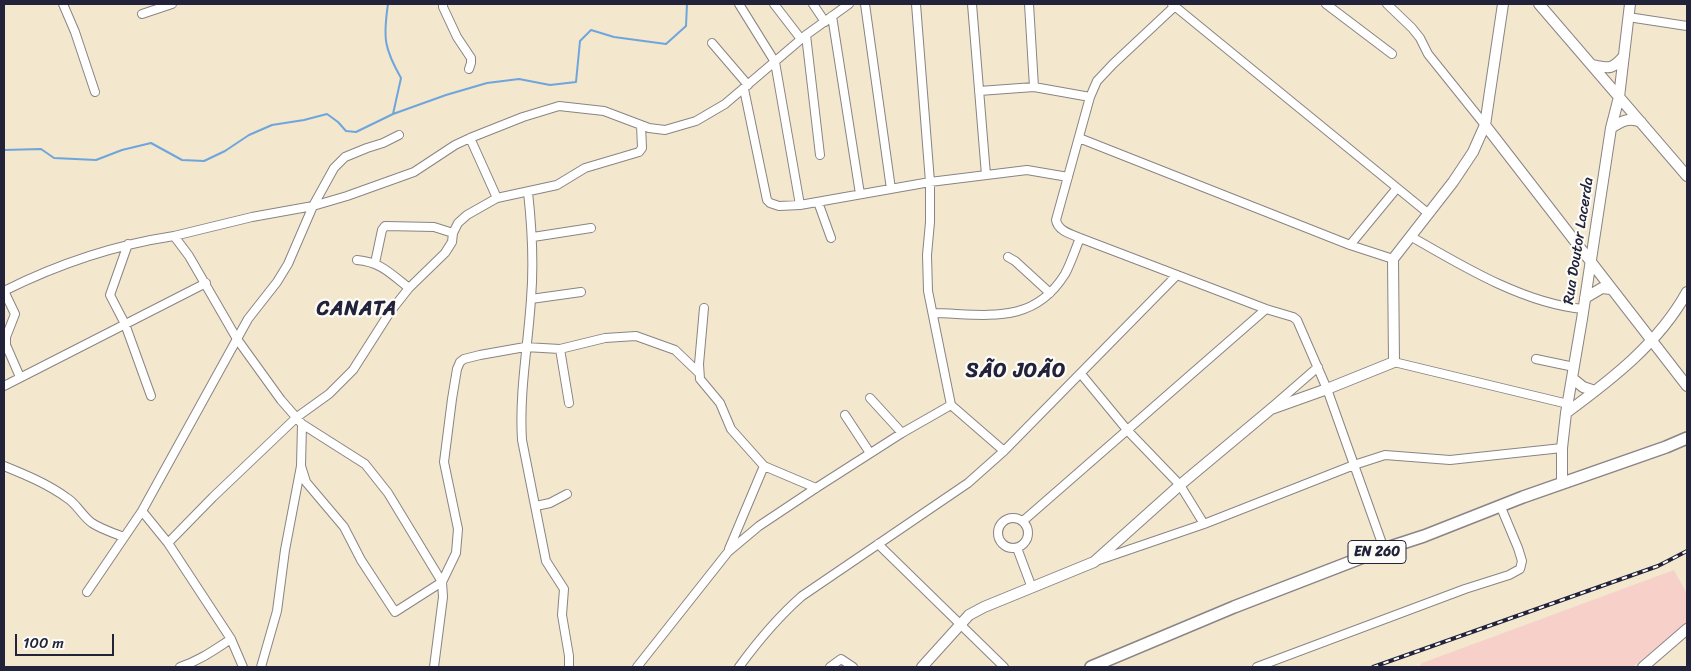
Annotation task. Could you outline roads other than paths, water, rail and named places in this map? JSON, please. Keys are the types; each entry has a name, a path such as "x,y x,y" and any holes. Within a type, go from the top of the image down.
{"main road":[{"name":"EN 260","path":"1091,667 1234,607 1424,536 1500,505 1687,438"},
{"name":"EN 260","path":"1666,447 1687,443"}],"street":[{"path":"63,4 75,32 95,92"},
{"path":"142,14 172,4"},
{"path":"443,4 452,27 471,58 469,69"},
{"path":"738,4 775,62 800,205"},
{"path":"774,4 804,38 820,155"},
{"path":"814,4 826,22"},
{"path":"20,377 6,345 6,337 15,314 4,290 47,270 82,257 128,244 313,206 406,176 470,138 523,117 558,106 604,111 649,128 666,130 682,126 711,114 849,4"},
{"path":"865,4 892,189"},
{"path":"916,4 930,182 930,222 927,255 928,291 951,405 1004,452"},
{"path":"972,4 986,175"},
{"path":"1029,4 1034,87"},
{"path":"1326,4 1392,54"},
{"path":"1388,4 1420,38 1428,54 1687,386"},
{"path":"1394,362 1394,259 1473,152 1485,125 1503,4"},
{"path":"1539,4 1593,64 1687,175"},
{"name":"Rua Doutor Lacerda","path":"1562,483 1562,448 1567,409 1611,128 1619,97 1630,4"},
{"path":"1384,550 1327,389 1297,320 1080,238 1062,230 1057,225 1056,220 1090,97 1098,81 1173,5 1429,214"},
{"path":"832,16 860,194"},
{"path":"1628,16 1687,26"},
{"path":"712,43 746,87 768,200 779,206 800,205 930,182 1027,170 1068,177"},
{"path":"1593,64 1611,68 1624,56"},
{"path":"979,91 1034,87 1090,97"},
{"path":"1611,128 1625,119 1642,123"},
{"path":"168,544 213,497 296,417 329,394 352,370 390,312 409,288 445,253 452,242 453,233 458,223 497,198 557,185 585,168 639,152 642,148 641,125"},
{"path":"87,592 142,511 248,319 277,282 288,264 313,206 338,163 356,152 384,143 399,135"},
{"path":"470,138 497,198"},
{"path":"1079,138 1350,245 1394,259"},
{"path":"1350,245 1397,188"},
{"path":"528,192 533,237 531,299 521,421 522,440 546,561 564,589 562,615 569,667"},
{"path":"818,202 832,238"},
{"path":"375,263 382,230 385,226 434,228 453,233"},
{"path":"533,237 591,228"},
{"path":"1571,238 1580,241 1586,240 1591,238 1596,232"},
{"path":"174,236 206,283 237,339 281,400 302,424 365,464 388,493 442,582 443,597 434,667"},
{"path":"1412,237 1522,294 1552,304 1584,303 1602,288 1611,289"},
{"path":"933,313 1005,314 1025,310 1040,302 1050,293 1065,273 1080,238"},
{"path":"128,244 115,284 110,293 125,324 151,396"},
{"path":"1008,256 1050,293"},
{"path":"357,260 381,266 409,288"},
{"path":"743,666 763,635 781,614 802,596 968,483 1004,452 1177,275"},
{"path":"4,386 206,283"},
{"path":"531,299 580,292"},
{"path":"1271,409 1394,362 1567,409 1595,391 1634,359 1675,312 1687,292"},
{"path":"704,308 700,379 720,403 731,429 764,466 816,488"},
{"path":"1023,521 1266,308"},
{"path":"301,466 306,482 344,527 361,560 395,612 442,582 453,562 458,540 458,529 444,462 452,399 460,362 464,359 526,347 560,348 605,338 636,336 675,350 699,373"},
{"path":"560,348 569,403"},
{"path":"1536,359 1574,367"},
{"path":"1094,562 1180,485 1318,367"},
{"path":"1081,374 1128,430 1180,485 1204,524"},
{"path":"1572,378 1584,387 1595,391"},
{"path":"870,398 902,433"},
{"path":"637,667 728,552 759,526 870,453 951,405"},
{"path":"845,415 870,453"},
{"path":"261,667 278,611 285,550 301,466 302,424"},
{"path":"922,667 970,616 984,607 1094,562 1204,524 1354,465 1390,454 1450,460 1562,448"},
{"path":"4,466 53,488 73,502 92,524 124,537"},
{"path":"728,552 764,466"},
{"path":"536,506 550,503 567,494"},
{"path":"1257,667 1441,598 1509,575 1520,569 1522,561 1518,548 1500,505"},
{"path":"142,511 168,544 231,639 243,667"},
{"path":"1009,518 1019,519 1027,526 1027,539 1022,546 1017,548 1011,548 1003,544 998,532 1001,524 1009,518"},
{"path":"878,544 1004,667"},
{"path":"1017,548 1032,588"},
{"path":"1643,667 1687,629"},
{"path":"180,667 207,655 231,639"},
{"path":"830,667 840,659 853,667"}],"waterway":[{"path":"388,4 386,42 391,59 401,78 393,114"},
{"path":"4,150 41,149 54,158 96,160 122,150 151,143 182,160 204,161 225,151 249,135 272,125 327,114 346,131 356,132 393,114 487,83 519,79 550,85 576,82 580,41 591,30 614,37 666,44 686,26 687,4"}],"railway":[{"path":"1373,667 1658,566 1687,551"}],"district":[{"name":"CANATA","path":"357,310"},
{"name":"SÃO JOÃO","path":"1016,372"}]}
